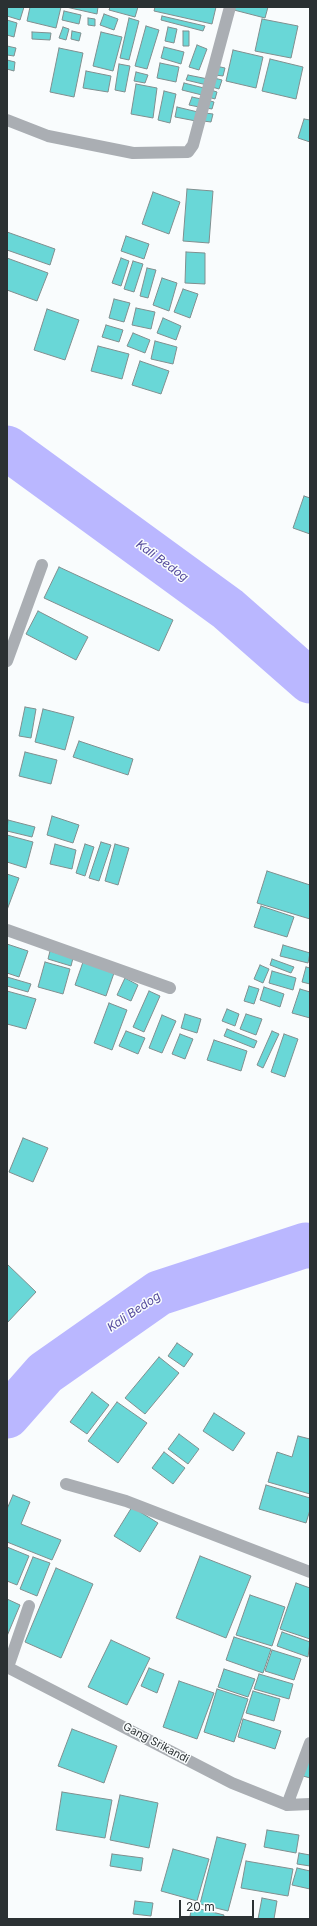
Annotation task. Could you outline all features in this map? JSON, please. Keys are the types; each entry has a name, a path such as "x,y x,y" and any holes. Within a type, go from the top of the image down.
{"street":[{"path":"7,120 48,136 133,153 188,152 193,145 230,7"},
{"path":"7,661 42,565"},
{"path":"7,930 170,988"},
{"path":"66,1484 126,1501 310,1572"},
{"path":"7,1667 29,1606"},
{"name":"Gang Srikandi","path":"7,1667 232,1783 287,1805 310,1804"},
{"path":"287,1805 310,1742"}],"building":[{"path":"7,7 24,7 20,20 7,16"},
{"path":"30,7 61,7 56,28 27,21"},
{"path":"66,7 98,7 97,14"},
{"path":"110,7 138,7 135,17 109,10"},
{"path":"155,7 216,7 212,24 154,11"},
{"path":"234,7 268,7 265,18 234,10"},
{"path":"64,11 81,15 79,24 62,20"},
{"path":"104,14 118,19 114,30 100,25"},
{"path":"162,16 205,26 203,31 161,20"},
{"path":"88,18 95,19 95,26 88,25"},
{"path":"129,18 139,21 129,60 120,58"},
{"path":"262,19 298,26 291,58 255,51"},
{"path":"7,20 17,23 14,37 7,35"},
{"path":"146,26 159,30 147,69 135,66"},
{"path":"63,27 69,29 66,40 59,38"},
{"path":"168,27 177,29 174,43 165,41"},
{"path":"72,31 81,33 79,41 71,39"},
{"path":"183,31 189,31 189,46 183,46"},
{"path":"32,32 51,33 50,40 32,39"},
{"path":"101,32 122,37 113,71 93,66"},
{"path":"197,45 207,49 199,70 189,67"},
{"path":"7,46 16,48 14,56 7,55"},
{"path":"164,47 184,52 181,64 161,58"},
{"path":"59,48 83,53 74,97 50,92"},
{"path":"233,50 263,57 256,88 226,81"},
{"path":"270,59 303,67 296,99 262,91"},
{"path":"7,60 15,62 14,71 7,69"},
{"path":"160,63 179,67 176,82 157,78"},
{"path":"119,64 130,66 125,92 115,90"},
{"path":"216,66 225,68 223,76 215,75"},
{"path":"86,71 111,76 108,92 83,88"},
{"path":"136,72 148,75 145,83 134,81"},
{"path":"188,75 208,79 207,85 186,80"},
{"path":"214,78 222,80 219,89 212,87"},
{"path":"184,83 204,88 202,95 182,90"},
{"path":"136,84 157,88 153,118 131,114"},
{"path":"211,90 217,92 215,99 208,97"},
{"path":"164,91 176,94 170,123 158,120"},
{"path":"192,97 201,99 199,107 189,105"},
{"path":"207,100 214,102 212,109 206,108"},
{"path":"177,107 198,112 196,121 175,117"},
{"path":"205,113 213,114 211,122 203,121"},
{"path":"304,119 310,120 310,142 298,138"},
{"path":"187,189 213,191 209,243 183,241"},
{"path":"153,192 180,202 169,234 142,224"},
{"path":"7,232 55,249 50,265 7,250"},
{"path":"126,236 149,244 144,259 121,251"},
{"path":"186,252 205,253 205,284 185,283"},
{"path":"7,258 48,273 37,301 7,290"},
{"path":"121,258 129,261 121,286 112,283"},
{"path":"133,261 143,264 134,292 124,289"},
{"path":"147,268 156,270 148,298 140,296"},
{"path":"162,278 177,283 169,311 153,305"},
{"path":"183,289 198,294 190,318 174,312"},
{"path":"114,299 130,303 124,322 109,318"},
{"path":"136,308 155,312 151,329 132,325"},
{"path":"47,309 79,320 65,360 34,350"},
{"path":"163,318 181,326 176,340 157,333"},
{"path":"106,325 123,330 119,342 102,337"},
{"path":"133,333 150,340 145,353 127,346"},
{"path":"155,341 177,347 173,364 151,359"},
{"path":"98,346 129,354 122,379 91,371"},
{"path":"140,361 169,371 161,394 132,385"},
{"path":"304,496 310,498 310,534 293,528"},
{"path":"59,567 173,620 159,651 44,598"},
{"path":"38,611 88,637 76,660 26,634"},
{"path":"25,707 36,709 31,738 19,736"},
{"path":"43,709 74,717 65,750 35,742"},
{"path":"79,741 133,759 128,775 73,757"},
{"path":"25,752 57,760 51,784 19,776"},
{"path":"52,816 79,825 73,843 47,835"},
{"path":"8,820 35,827 32,837 7,831"},
{"path":"7,835 33,842 26,868 7,862"},
{"path":"101,842 111,845 99,881 89,878"},
{"path":"55,844 76,850 72,869 50,864"},
{"path":"85,844 94,847 85,876 76,873"},
{"path":"115,844 129,848 118,885 105,881"},
{"path":"267,871 310,885 310,919 257,903"},
{"path":"7,874 19,878 7,910"},
{"path":"261,906 294,917 287,937 254,927"},
{"path":"7,944 28,951 19,977 7,973"},
{"path":"283,945 310,953 308,963 280,956"},
{"path":"50,951 73,958 71,966 48,959"},
{"path":"272,959 294,967 291,973 270,965"},
{"path":"45,962 70,969 63,994 38,987"},
{"path":"83,962 114,973 106,996 75,985"},
{"path":"260,965 269,969 263,983 254,979"},
{"path":"306,967 310,968 310,984 302,982"},
{"path":"272,971 296,978 293,990 269,983"},
{"path":"7,977 31,984 28,992 7,986"},
{"path":"125,978 138,985 131,1001 117,995"},
{"path":"249,986 259,989 254,1004 244,1001"},
{"path":"264,987 284,994 280,1007 260,1000"},
{"path":"300,989 310,992 310,1018 292,1013"},
{"path":"7,991 36,999 26,1029 7,1024"},
{"path":"149,991 160,996 144,1032 133,1027"},
{"path":"109,1003 127,1010 112,1050 94,1043"},
{"path":"227,1009 239,1014 235,1026 222,1021"},
{"path":"185,1014 201,1019 197,1033 181,1028"},
{"path":"246,1014 262,1019 256,1035 240,1029"},
{"path":"162,1015 176,1021 162,1053 149,1048"},
{"path":"227,1029 257,1041 254,1048 224,1036"},
{"path":"126,1031 145,1038 138,1054 119,1046"},
{"path":"272,1031 279,1034 263,1068 257,1065"},
{"path":"180,1034 193,1039 185,1059 172,1054"},
{"path":"284,1034 298,1039 285,1077 271,1072"},
{"path":"214,1040 247,1051 241,1071 207,1060"},
{"path":"23,1138 48,1148 33,1182 9,1172"},
{"path":"7,1264 36,1292 7,1323"},
{"path":"177,1343 193,1354 184,1367 168,1356"},
{"path":"159,1357 179,1373 145,1414 125,1398"},
{"path":"92,1392 109,1405 87,1434 70,1422"},
{"path":"117,1402 147,1423 118,1463 88,1441"},
{"path":"214,1413 245,1433 233,1451 203,1431"},
{"path":"179,1434 199,1449 188,1464 168,1449"},
{"path":"298,1436 310,1439 310,1494 268,1482 277,1452 292,1457"},
{"path":"164,1452 185,1468 173,1484 152,1468"},
{"path":"266,1485 310,1498 310,1510 306,1523 259,1509"},
{"path":"13,1495 30,1502 21,1524 61,1540 52,1560 7,1542 7,1509"},
{"path":"132,1507 158,1523 140,1552 114,1536"},
{"path":"7,1547 29,1556 17,1585 7,1581"},
{"path":"200,1556 251,1576 226,1638 176,1618"},
{"path":"33,1557 50,1563 37,1596 20,1589"},
{"path":"56,1568 93,1584 61,1658 25,1642"},
{"path":"296,1583 310,1588 310,1639 280,1629"},
{"path":"250,1595 285,1607 272,1646 236,1635"},
{"path":"7,1599 20,1605 7,1636"},
{"path":"282,1632 310,1642 308,1657 277,1646"},
{"path":"234,1637 271,1649 263,1673 226,1660"},
{"path":"111,1640 150,1658 127,1705 88,1687"},
{"path":"272,1650 301,1659 294,1680 265,1671"},
{"path":"149,1668 164,1674 157,1693 141,1686"},
{"path":"224,1669 255,1679 248,1697 218,1687"},
{"path":"259,1674 293,1684 289,1699 254,1689"},
{"path":"179,1681 214,1693 197,1739 163,1727"},
{"path":"217,1689 248,1699 234,1742 204,1732"},
{"path":"253,1691 280,1699 274,1721 246,1713"},
{"path":"243,1719 281,1731 275,1749 238,1737"},
{"path":"72,1729 117,1746 104,1783 58,1766"},
{"path":"310,1750 310,1778 303,1776"},
{"path":"62,1792 112,1800 105,1838 56,1830"},
{"path":"120,1795 158,1803 149,1848 110,1840"},
{"path":"267,1830 299,1835 296,1853 264,1847"},
{"path":"217,1837 246,1844 228,1911 200,1904"},
{"path":"173,1849 209,1859 197,1901 161,1891"},
{"path":"299,1853 310,1855 310,1866 297,1864"},
{"path":"112,1854 143,1858 141,1871 110,1866"},
{"path":"246,1861 293,1869 288,1896 241,1888"},
{"path":"297,1868 310,1871 310,1889 292,1885"},
{"path":"262,1898 277,1901 274,1919 258,1919"},
{"path":"135,1901 153,1903 151,1916 133,1914"},
{"path":"192,1907 224,1915 223,1919 202,1919 190,1916"}],"waterway":[{"name":"Kali Bedog","path":"7,448 228,609 310,681"},
{"name":"Kali Bedog","path":"7,1416 45,1373 159,1293 306,1245 310,1246"}]}
